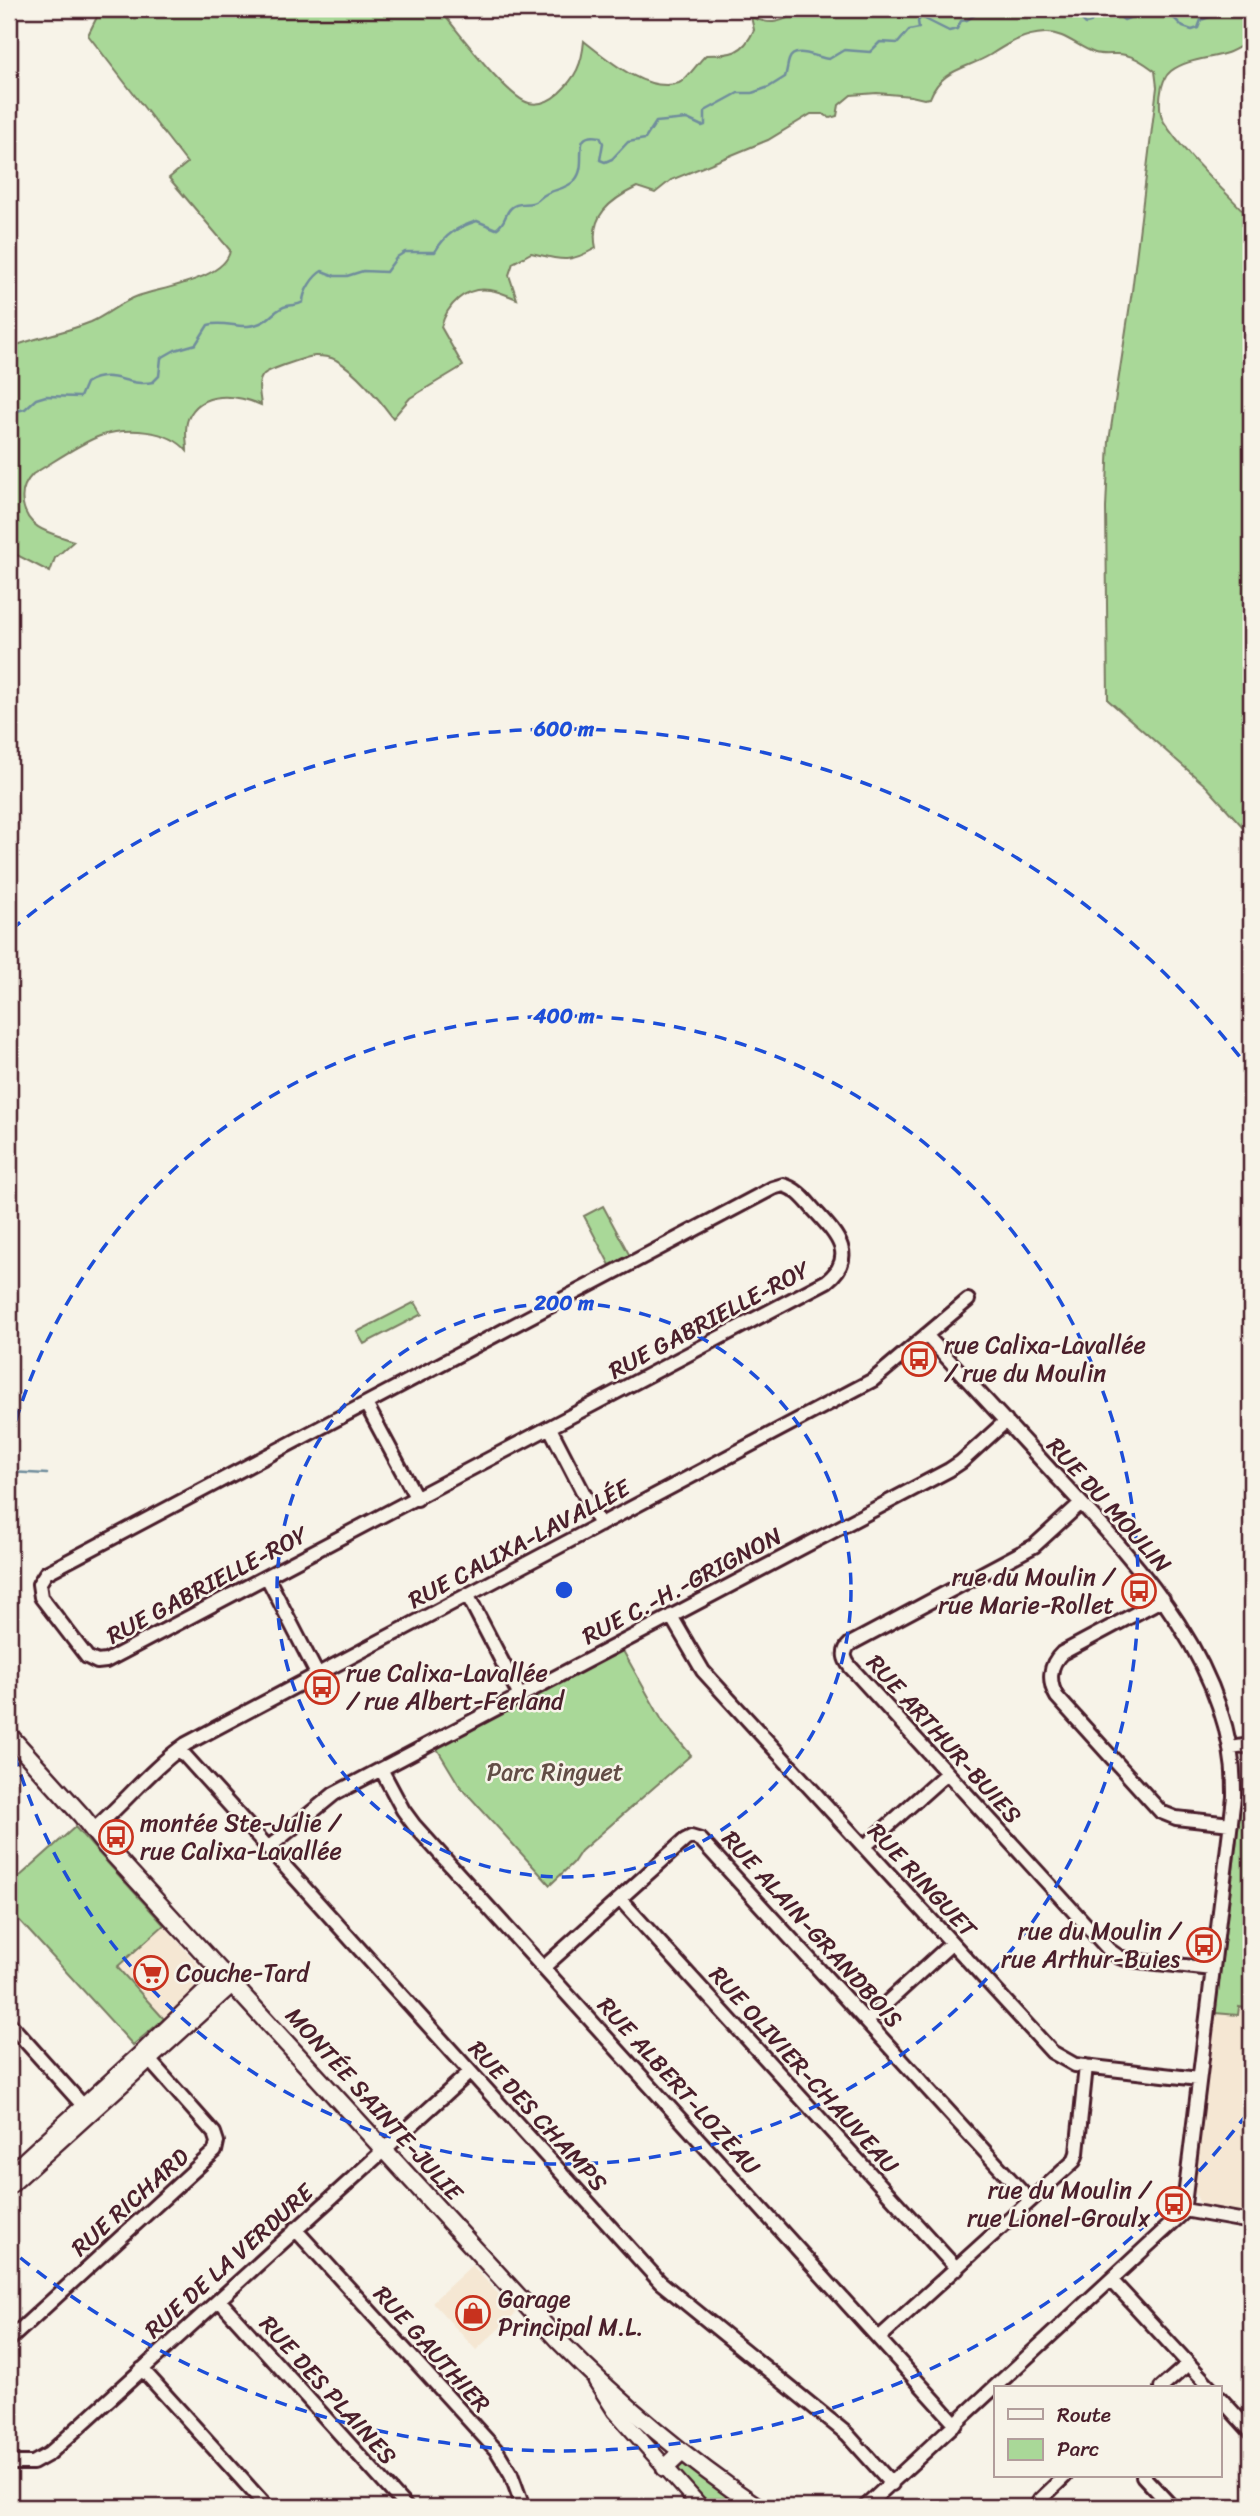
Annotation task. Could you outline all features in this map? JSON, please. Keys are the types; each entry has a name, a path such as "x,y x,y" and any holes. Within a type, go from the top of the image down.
{"main road":[{"name":"MONTÉE SAINTE-JULIE","path":"9,1735 228,1979 594,2376"},
{"path":"594,2376 626,2408 681,2453 758,2507"},
{"path":"665,2468 681,2453"}],"street":[{"name":"RUE GABRIELLE-ROY","path":"783,1185 796,1190 838,1237 842,1260 836,1273 828,1281 127,1651 100,1662 90,1659 41,1597 40,1581 46,1573 366,1404 776,1187 783,1185"},
{"name":"RUE CALIXA-LAVALLÉE","path":"93,1830 179,1749 873,1380 968,1300"},
{"name":"RUE DU MOULIN","path":"926,1335 1146,1575 1188,1639 1209,1682 1231,1748 1234,1782 1231,1824 1184,2210"},
{"path":"366,1404 417,1499"},
{"name":"RUE C.-H.-GRIGNON","path":"268,1849 323,1802 382,1769 952,1468 1006,1421"},
{"path":"550,1428 600,1525"},
{"name":"RUE ARTHUR-BUIES","path":"1081,1503 1034,1546 862,1637 846,1648 845,1655 848,1665 1113,1954 1130,1960 1212,1969"},
{"path":"267,1577 317,1674"},
{"path":"468,1595 520,1696"},
{"path":"1163,1599 1062,1653 1052,1667 1051,1685 1057,1696 1161,1812 1177,1818 1231,1824"},
{"name":"RUE RINGUET","path":"671,1616 703,1671 1052,2052 1069,2063 1199,2079"},
{"path":"1231,1748 1251,1745"},
{"name":"RUE DES CHAMPS","path":"179,1749 663,2285 843,2431 892,2484"},
{"name":"RUE ALBERT-LOZEAU","path":"382,1769 409,1819 956,2424"},
{"path":"864,1847 947,1773"},
{"name":"RUE ALAIN-GRANDBOIS","path":"544,1967 685,1840 691,1837 701,1839 1030,2201"},
{"name":"RUE OLIVIER-CHAUVEAU","path":"620,1899 957,2269"},
{"path":"867,2021 952,1943"},
{"path":"9,2188 87,2110 228,1979"},
{"path":"9,2025 87,2110"},
{"name":"RUE RICHARD","path":"9,2340 215,2151 217,2142 214,2133 146,2055"},
{"path":"879,2338 957,2269 1076,2156 1086,2066"},
{"name":"RUE DE LA VERDURE","path":"9,2463 33,2463 44,2458 470,2072"},
{"path":"9,2174 87,2110"},
{"path":"997,2386 1112,2281 1184,2210 1251,2222"},
{"name":"RUE GAUTHIER","path":"295,2230 497,2451 511,2474 523,2507"},
{"path":"1112,2281 1209,2386"},
{"name":"RUE DES PLAINES","path":"219,2300 406,2507"},
{"path":"1163,2386 1188,2364"},
{"path":"142,2369 267,2507"},
{"name":"MONTÉE SAINTE-JULIE","path":"594,2376 615,2411 701,2507"},
{"path":"865,2507 994,2389"},
{"path":"1222,2400 1251,2432"},
{"path":"1036,2507 1063,2478"},
{"path":"1145,2478 1172,2507"}],"shaded area":[{"path":"164,1925 205,1973 202,1983 164,2019 117,1967"},
{"path":"1239,2007 1251,2009 1251,2214 1209,2209 1200,2204 1194,2191 1215,2013 1237,2015"},
{"path":"472,2265 516,2313 476,2350 432,2302"}],"green space":[{"path":"98,9 439,9 508,89 533,104 553,98 570,81 580,63 584,41 628,73 654,84 667,85 682,81 706,55 735,52 741,48 754,30 751,17 774,22 807,9 1251,9 1251,40 1230,52 1191,62 1171,71 1164,81 1160,103 1164,122 1173,134 1194,160 1251,219 1251,836 1206,786 1108,700 1106,508 1109,441 1132,291 1157,87 1155,71 1151,68 1127,55 1095,53 1052,33 1030,35 948,75 935,88 930,98 877,93 851,95 839,105 837,116 830,118 823,114 811,114 768,140 671,180 655,193 637,187 604,210 596,227 596,248 578,257 564,259 531,253 513,263 509,275 517,299 497,291 481,290 465,294 458,299 448,311 441,327 463,366 410,398 393,418 351,371 334,359 315,356 264,374 259,385 261,405 231,397 210,399 202,403 188,419 187,451 169,438 158,434 122,431 84,443 33,474 26,484 23,496 23,504 30,520 49,533 74,541 55,558 50,572 9,551 9,348 81,326 138,296 205,275 226,260 230,250 169,178 187,163 88,35 98,15"},
{"path":"603,1206 630,1256 611,1267 584,1216"},
{"path":"415,1302 422,1314 364,1344 357,1332"},
{"name":"Parc Ringuet","path":"622,1649 663,1722 691,1755 581,1851 573,1863 550,1885 459,1785 436,1747"},
{"path":"1251,1798 1251,2009 1239,2007 1238,2015 1215,2013 1242,1799"},
{"path":"75,1827 164,1925 117,1967 164,2019 133,2045 9,1909 9,1886"},
{"path":"682,2461 748,2507 705,2507 673,2468"}],"waterway":[{"path":"9,413 25,409 36,399 46,396 80,397 86,383 104,377 153,382 159,376 161,358 175,350 196,344 208,325 256,325 282,308 303,302 309,285 322,271 335,276 347,276 363,271 386,272 397,257 405,252 435,252 448,236 470,223 477,221 496,229 513,206 529,204 572,183 579,173 582,143 590,136 600,137 603,143 600,160 605,162 612,159 628,142 645,139 656,122 687,119 705,125 705,111 738,93 752,93 785,77 789,60 796,53 829,59 844,50 870,52 880,42 898,43 909,30 919,28 918,21 921,17 949,31 957,29 961,21 984,9"},
{"path":"1078,9 1086,24 1090,23 1099,9"},
{"path":"1109,9 1124,20 1144,12 1172,16 1183,27 1192,30 1198,28 1201,20 1212,16 1215,9"},
{"path":"9,1472 47,1474"}],"place":[{"name":"rue Calixa-Lavallée / rue du Moulin","path":"919,1359"},
{"name":"rue du Moulin / rue Marie-Rollet","path":"1139,1591"},
{"name":"rue Calixa-Lavallée / rue Albert-Ferland","path":"322,1687"},
{"name":"montée Ste-Julie / rue Calixa-Lavallée","path":"116,1837"},
{"name":"rue du Moulin / rue Arthur-Buies","path":"1204,1945"},
{"name":"Couche-Tard","path":"151,1973"},
{"name":"rue du Moulin / rue Lionel-Groulx","path":"1174,2204"},
{"name":"Garage Principal M.L.","path":"473,2313"}]}
